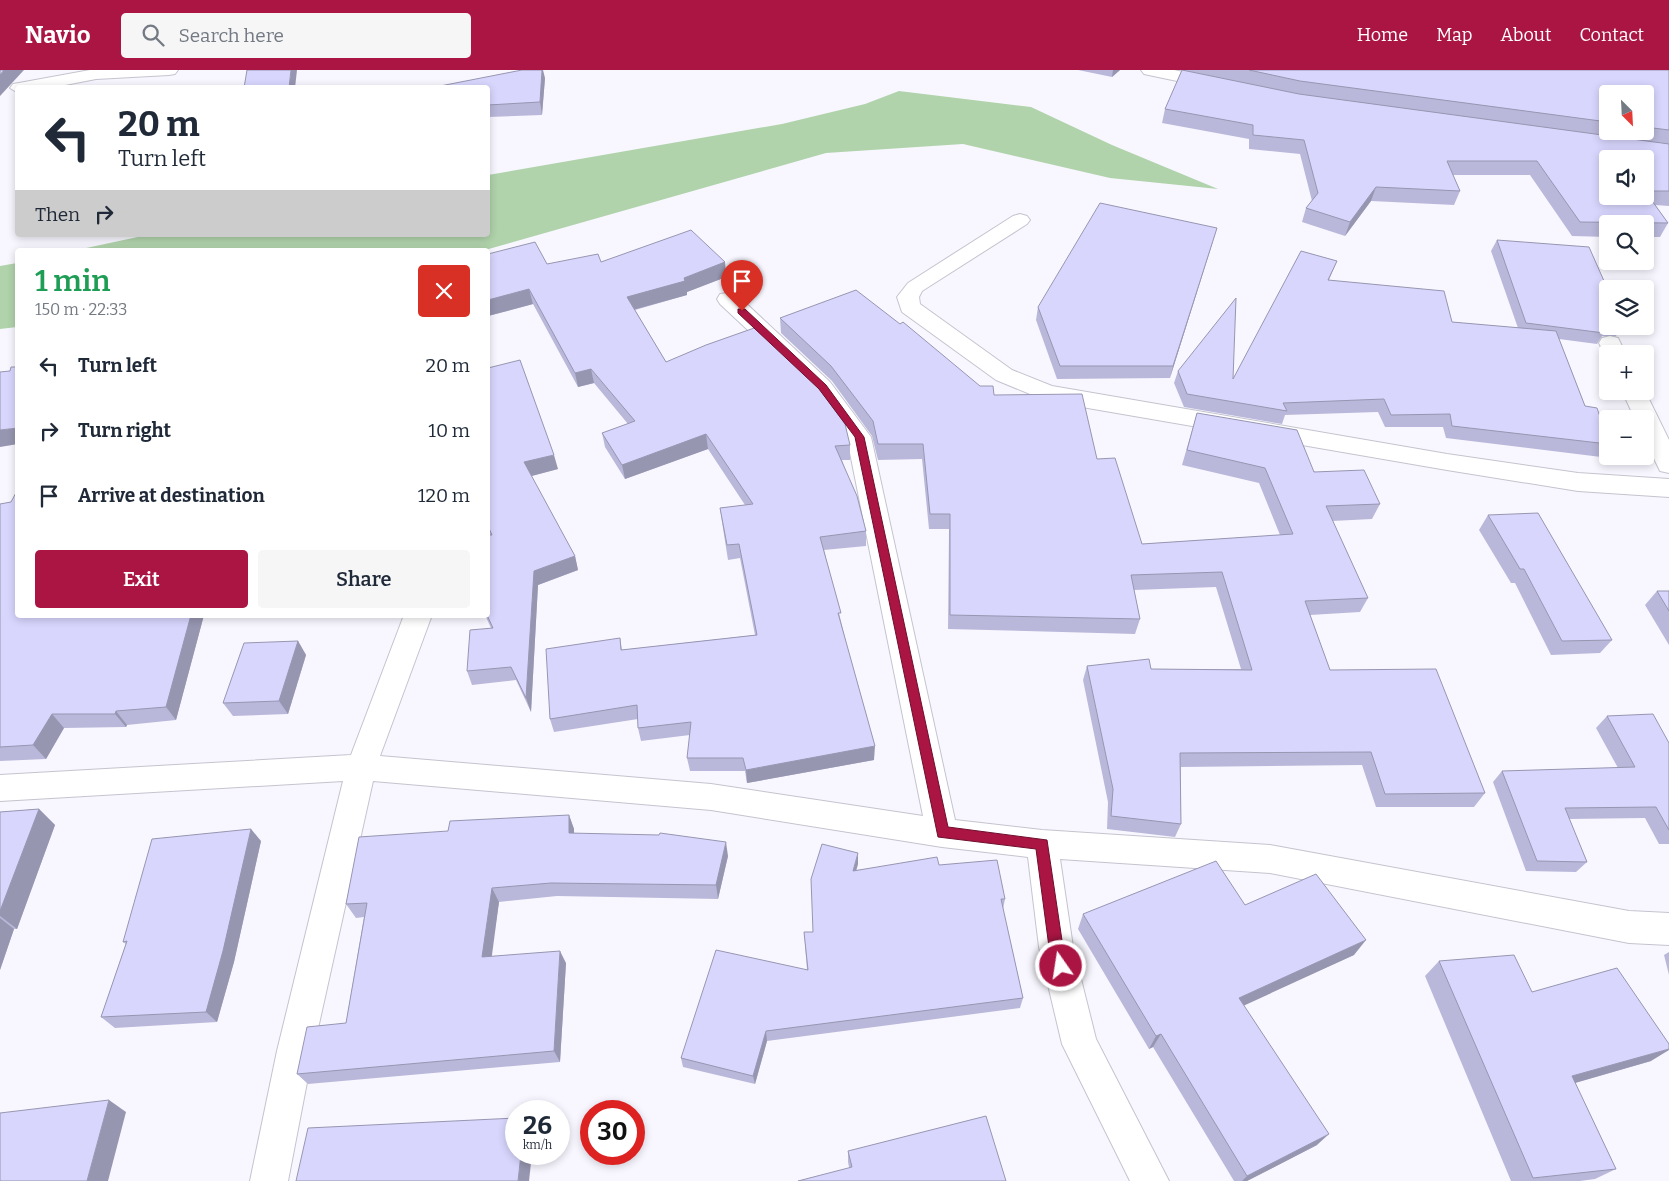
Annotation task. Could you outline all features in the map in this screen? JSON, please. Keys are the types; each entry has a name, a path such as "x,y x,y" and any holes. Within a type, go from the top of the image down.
{"street":[{"path":"35,85 96,74 169,70"},
{"path":"1150,70 1229,87"},
{"path":"0,92 15,89"},
{"path":"1020,220 915,287 908,297 910,307 1004,375 1047,392 1448,462 1578,482 1669,488"},
{"path":"728,299 822,387 859,437 942,833"},
{"path":"1654,416 1669,416"},
{"path":"1654,434 1669,465"},
{"path":"269,1181 295,1051 361,766 417,618"},
{"path":"0,788 361,766 712,797 942,833 1042,844 1270,859 1629,927 1669,929"},
{"path":"1042,844 1056,947 1080,1044 1150,1181"}],"green space":[{"path":"899,91 1031,107 1112,145 1218,189 1110,178 963,144 826,153 490,249 86,248 138,237 490,237 490,175 782,124 865,104"},
{"path":"15,263 15,327 0,329 0,266"}],"building":[{"path":"247,70 291,70 289,85 244,85"},
{"path":"522,70 542,70 540,102 490,105 490,85 445,85"},
{"path":"1182,70 1299,94 1599,135 1599,140 1639,140 1669,144 1669,191 1654,191 1654,150 1599,150 1599,205 1654,204 1668,223 1654,223 1654,215 1599,215 1599,222 1580,222 1537,161 1447,161 1460,191 1376,187 1350,222 1306,208 1318,193 1304,140 1253,135 1253,125 1165,109"},
{"path":"1249,70 1669,70 1669,130 1654,128 1654,85 1599,85 1599,121 1300,81"},
{"path":"1100,203 1217,228 1173,366 1060,366 1038,307"},
{"path":"691,230 725,262 684,278 685,281 627,297 666,362 706,345 757,327 812,379 845,424 850,445 835,446 857,496 866,531 820,537 841,613 838,613 875,746 746,770 743,758 687,758 691,722 638,728 637,705 550,719 546,649 620,638 621,650 757,635 739,544 727,545 720,508 753,504 706,434 622,465 602,433 635,421 591,369 575,373 529,289 490,299 490,253 535,242 547,264 598,254 601,262"},
{"path":"1497,240 1589,247 1604,280 1599,280 1599,332 1526,323"},
{"path":"1301,251 1337,261 1328,280 1444,291 1452,322 1556,331 1585,406 1597,408 1599,414 1599,443 1452,426 1450,414 1391,415 1384,399 1283,403 1287,411 1187,394 1178,371 1236,298 1233,379"},
{"path":"856,290 900,324 903,322 980,386 993,386 994,395 1082,394 1097,459 1115,458 1142,544 1293,534 1265,468 1187,450 1197,413 1297,430 1314,472 1364,470 1380,504 1326,506 1368,598 1305,601 1330,670 1436,669 1485,793 1385,794 1371,752 1180,753 1181,824 1111,816 1113,789 1087,666 1149,659 1151,669 1252,670 1222,572 1131,575 1140,619 950,615 950,514 930,514 923,444 878,444 873,421 831,366 780,318"},
{"path":"520,360 554,455 524,462 575,556 534,571 526,698 511,667 467,671 470,630 493,628 488,618 490,618 490,535 492,535 490,530 490,368"},
{"path":"11,367 15,367 15,428 0,430 0,372 10,371"},
{"path":"15,495 15,618 190,618 166,707 116,711 115,714 52,714 33,745 0,747 0,504 11,502"},
{"path":"1538,513 1612,640 1562,641 1524,569 1520,569 1488,515"},
{"path":"1657,591 1669,591 1669,611"},
{"path":"298,641 279,701 223,703 244,643"},
{"path":"1653,714 1669,743 1669,830 1656,807 1565,808 1587,862 1537,861 1502,771 1635,767 1607,716"},
{"path":"39,809 0,911 0,812"},
{"path":"569,815 569,833 659,835 660,833 726,842 716,885 551,883 492,888 482,957 560,951 554,1051 297,1074 307,1027 346,1023 367,903 346,904 359,837 448,831 450,821"},
{"path":"251,829 223,951 206,1012 101,1017 127,941 123,942 152,839"},
{"path":"822,844 858,853 853,871 937,857 939,865 997,860 1005,899 1001,899 1023,998 766,1031 753,1076 681,1058 716,950 808,970 804,932 813,932 811,879"},
{"path":"1216,861 1245,905 1316,874 1366,940 1239,998 1329,1134 1247,1176 1161,1034 1156,1036 1083,914"},
{"path":"1514,955 1532,992 1617,968 1669,1044 1669,1049 1572,1076 1616,1169 1533,1178 1439,961"},
{"path":"109,1100 87,1181 0,1181 0,1113"},
{"path":"986,1116 1006,1181 798,1181 852,1167 848,1151"},
{"path":"505,1119 505,1165 520,1165 518,1181 296,1181 308,1128"}],"route":[{"path":"742,311 822,387 859,437 942,833 1042,844 1056,947 1061,966"}]}
